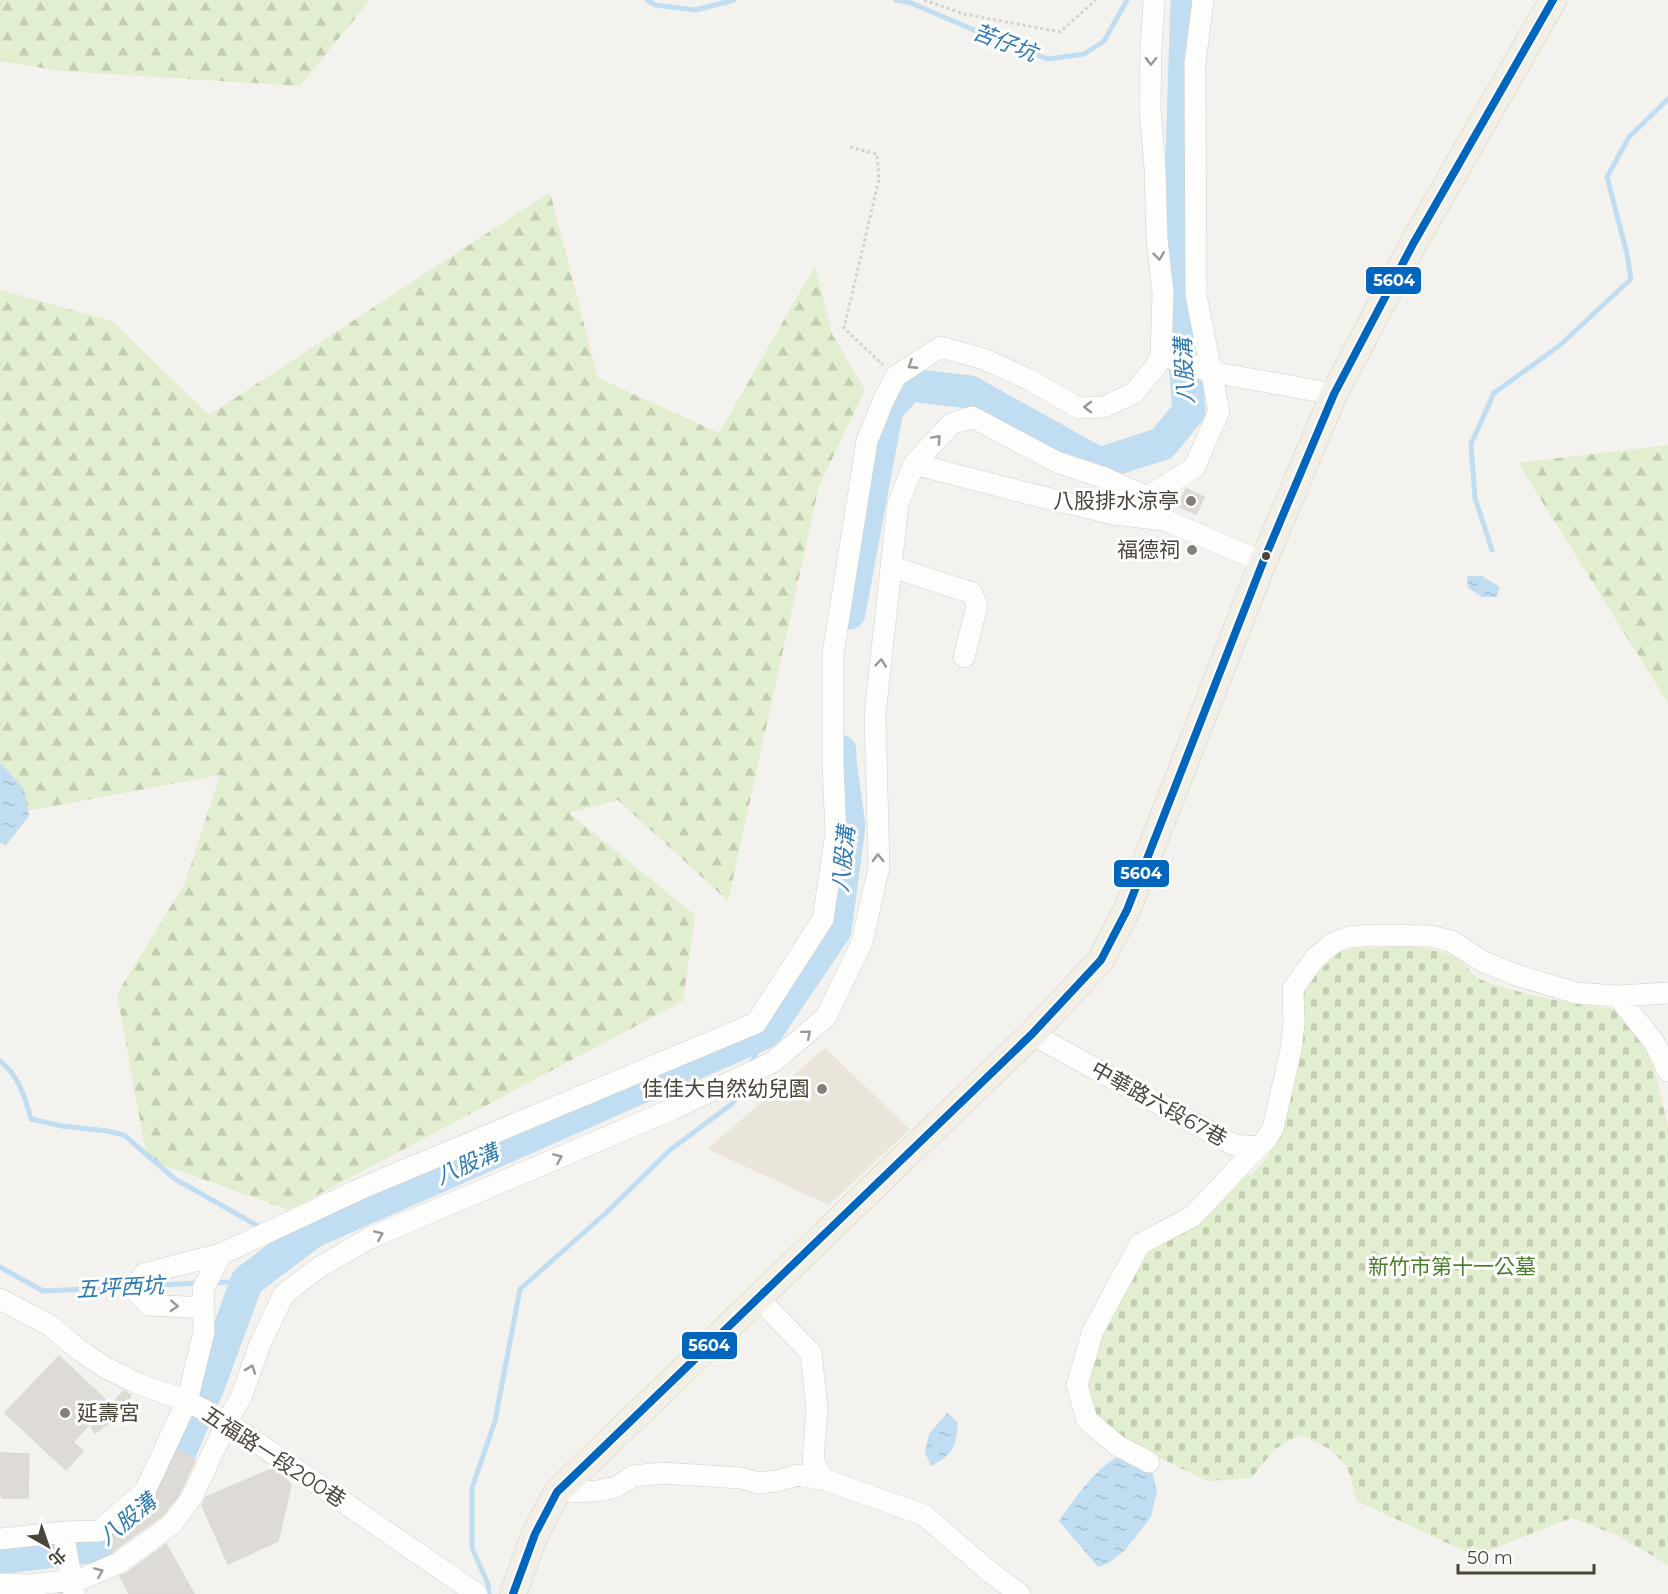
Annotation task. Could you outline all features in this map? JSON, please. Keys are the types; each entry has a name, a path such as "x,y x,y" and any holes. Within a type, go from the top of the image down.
{"main road":[{"path":"513,1594 535,1534 557,1492 1032,1034 1101,960 1127,910 1263,562 1334,394 1413,244 1552,0"}],"lane":[{"path":"0,1584 73,1587 81,1579 119,1563 172,1524 192,1497 242,1395 260,1344 284,1294 318,1268 370,1239 673,1109 773,1062 826,1017 862,942 879,867 875,714 898,504 914,464 951,424 972,417 1057,462 1105,478 1146,497 1194,468 1219,411 1196,295 1195,63 1203,0"},
{"path":"204,1308 149,1305 135,1290 144,1274 221,1254 362,1188 756,1023 823,919 836,834 833,765 833,654 867,441 896,376 940,347 984,359 1028,379 1079,408 1104,407 1134,393 1156,366 1161,355 1163,293 1156,239 1155,168 1150,108 1154,2"},
{"path":"1161,355 1212,372 1334,394"},
{"path":"914,464 1114,514 1165,520 1263,562"},
{"path":"1162,487 1165,520"},
{"path":"892,567 972,593 978,606 964,657"},
{"path":"1149,1462 1118,1446 1087,1420 1077,1385 1093,1331 1140,1244 1193,1216 1265,1142 1273,1128 1291,1050 1294,1023 1293,989 1315,958 1333,943 1349,937 1430,936 1450,941 1482,961 1516,975 1576,993 1617,996 1668,993"},
{"path":"1617,996 1654,1042 1668,1071"},
{"name":"中華路六段67巷","path":"1032,1034 1234,1145 1258,1147"},
{"path":"0,1539 63,1532 99,1531 146,1491 187,1401 204,1332 203,1290 221,1254"},
{"path":"758,1298 811,1353 817,1408 813,1461 823,1479"},
{"name":"五福路一段200巷","path":"0,1299 51,1326 79,1350 106,1368 139,1384 187,1401 227,1422 477,1594"},
{"path":"557,1492 616,1488 633,1476 663,1473 741,1478 758,1483 797,1475 823,1479 924,1515 991,1574 1020,1594"},
{"path":"63,1532 73,1587"}],"path":[{"path":"924,0 964,14 1060,32 1096,0"},
{"path":"850,147 877,154 879,179 844,328 896,376"}],"shaded area":[{"name":"佳佳大自然幼兒園","path":"825,1048 910,1129 829,1205 707,1149"}],"green space":[{"path":"0,0 370,0 300,86 61,71 0,61"},
{"path":"550,192 598,378 719,433 815,266 832,334 865,390 819,486 728,901 618,800 569,813 695,915 683,1001 289,1210 147,1159 117,994 185,883 220,775 0,816 0,290 112,321 209,415"},
{"path":"1668,445 1668,703 1518,463"},
{"name":"新竹市第十一公墓","path":"1409,946 1447,953 1461,961 1478,978 1501,987 1540,997 1641,1012 1668,1127 1668,1565 1619,1536 1571,1518 1475,1556 1357,1501 1347,1466 1330,1449 1300,1435 1275,1449 1251,1478 1208,1481 1114,1436 1093,1419 1086,1396 1087,1368 1097,1338 1144,1249 1241,1174 1251,1175 1269,1155 1287,1102 1304,989 1340,952 1357,948"}],"water":[{"path":"1467,576 1482,576 1500,587 1496,597 1482,597 1468,588"},
{"path":"0,763 24,789 29,816 6,845 0,843"},
{"path":"947,1413 958,1422 955,1444 945,1458 931,1466 925,1452 929,1434"},
{"path":"1121,1455 1152,1471 1157,1491 1151,1517 1125,1550 1109,1563 1098,1567 1059,1521 1094,1476"}],"building":[{"name":"八股排水涼亭","path":"1186,489 1204,497 1196,514 1178,506"},
{"name":"延壽宮","path":"59,1356 111,1405 124,1391 131,1395 124,1412 95,1433 91,1427 95,1423 92,1421 73,1442 83,1451 66,1470 5,1413"},
{"path":"179,1449 195,1460 181,1490 163,1515 113,1551 106,1541 154,1500"},
{"path":"0,1453 29,1454 28,1498 2,1498 0,1494"},
{"path":"272,1469 291,1485 278,1541 228,1564 202,1505 206,1497"},
{"path":"166,1544 194,1594 129,1594 120,1576"}],"waterway":[{"name":"苦仔坑","path":"647,0 655,5 695,10 734,0"},
{"name":"苦仔坑","path":"896,0 911,3 1048,59 1084,54 1104,41 1127,0"},
{"name":"八股溝","path":"849,613 887,409 909,385 970,392 1099,464 1162,444 1189,411 1178,278 1187,0"},
{"path":"1492,550 1475,498 1471,444 1494,393 1559,346 1631,279 1627,254 1607,177 1629,137 1668,99"},
{"name":"八股溝","path":"0,1558 95,1546 164,1489 209,1384 247,1281 312,1232 766,1032 835,930 849,826 840,751"},
{"path":"751,1064 766,1032"},
{"path":"0,1061 17,1080 31,1119 124,1135 175,1179 258,1226"},
{"path":"489,1594 488,1584 472,1548 472,1488 495,1421 520,1289 606,1213 670,1150 733,1103 742,1083"},
{"path":"278,1237 295,1245"},
{"name":"五坪西坑","path":"0,1267 43,1291 130,1287"},
{"name":"五坪西坑","path":"211,1283 247,1281"},
{"name":"五坪西坑","path":"142,1286 199,1283"}],"transit line":[{"name":"5604","path":"513,1594 535,1534 557,1492 1032,1034 1101,960 1127,910 1263,562 1334,394 1413,244 1553,0"}],"place":[{"name":"八股排水涼亭","path":"1191,501"},
{"name":"福德祠","path":"1192,550"},
{"name":"佳佳大自然幼兒園","path":"822,1089"},
{"name":"延壽宮","path":"65,1413"}]}
